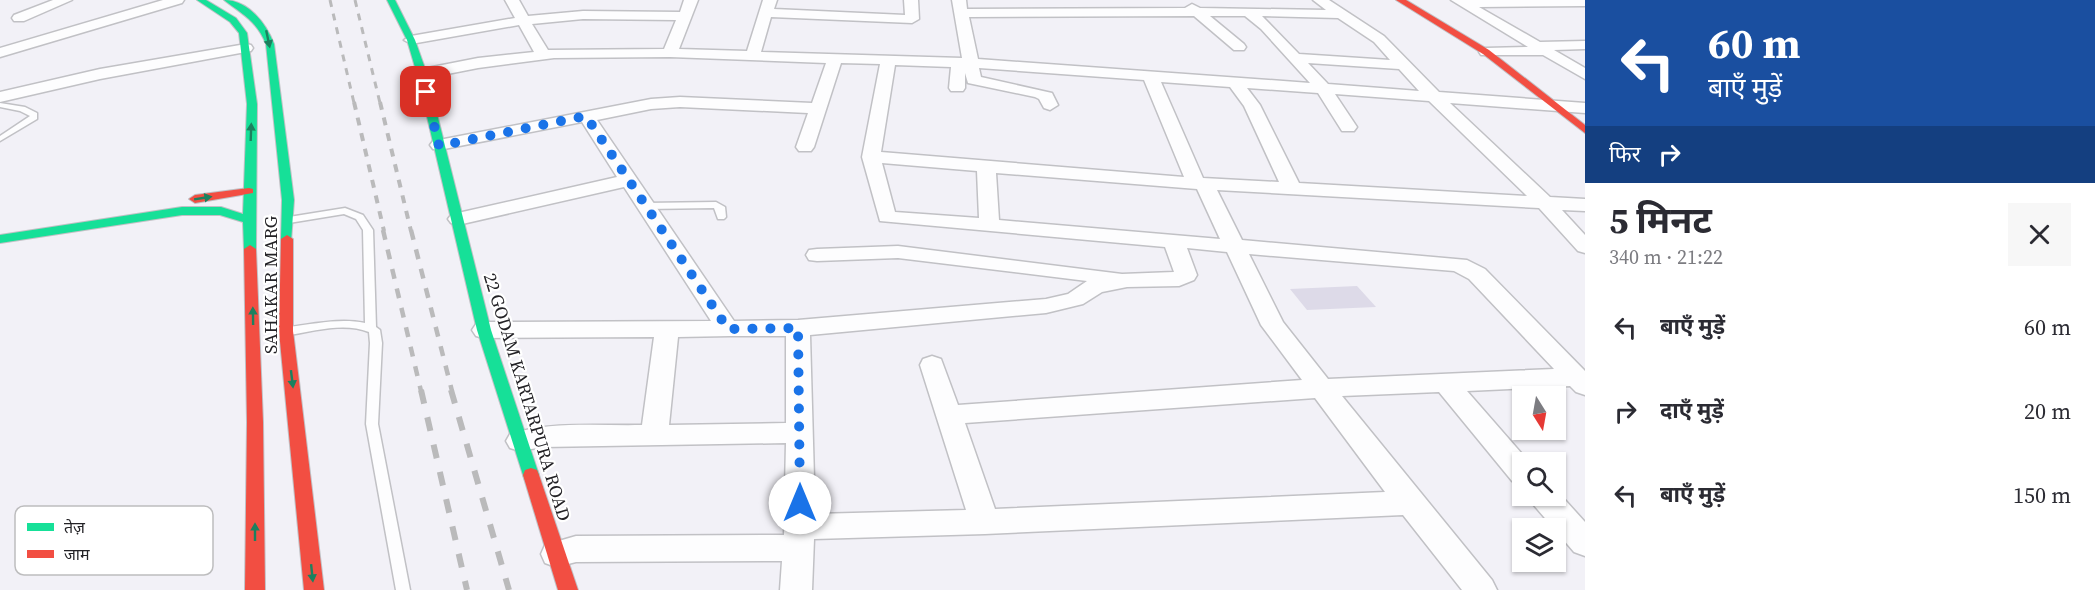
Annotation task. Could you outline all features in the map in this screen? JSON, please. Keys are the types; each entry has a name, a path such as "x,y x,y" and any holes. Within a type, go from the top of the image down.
{"street":[{"path":"39,0 14,15 65,0"},
{"path":"0,53 177,0"},
{"name":"SAHAKAR MARG","path":"201,0 233,20 243,33 252,104 249,191 255,590"},
{"name":"SAHAKAR MARG","path":"228,0 254,15 267,29 288,200 286,331 314,590"},
{"name":"22 GODAM KARTARPURA ROAD","path":"391,0 411,40 422,74 453,218 484,330 568,590"},
{"path":"512,0 543,55"},
{"path":"670,53 691,0"},
{"path":"753,55 768,7 912,19 911,0"},
{"path":"1182,0 1239,47"},
{"path":"1320,0 1379,39 1433,96 1543,201 1585,248"},
{"path":"1400,0 1486,52 1585,130"},
{"path":"1461,2 1585,2"},
{"path":"1461,2 1585,75"},
{"path":"1551,2 1576,15"},
{"path":"1050,105 1046,96 1040,93 974,80 960,6 1198,13 1340,14"},
{"path":"1248,12 1266,26 1323,88 1348,126"},
{"path":"411,40 525,20 583,15 685,16"},
{"path":"1486,52 1585,45"},
{"path":"0,97 100,74 246,48"},
{"path":"422,74 478,63 543,55 670,53 753,55 1150,75 1585,108"},
{"path":"805,147 834,58"},
{"path":"1295,58 1405,65"},
{"path":"888,60 871,157 887,217 1174,243 1460,265 1477,274 1580,381"},
{"path":"957,88 957,70 971,65"},
{"path":"1150,75 1200,184 1236,248 1273,325 1410,503 1481,590"},
{"path":"1234,81 1252,105 1292,189"},
{"path":"439,146 651,104 680,102 818,108"},
{"path":"586,116 728,329"},
{"path":"871,157 1200,184 1585,205"},
{"path":"986,165 990,225"},
{"path":"453,218 630,180"},
{"path":"0,229 249,191"},
{"path":"0,239 182,211 221,211 250,220"},
{"path":"817,255 898,252 1127,280 1179,279 1186,275 1174,243"},
{"path":"484,330 798,328 1046,306 1075,299 1095,286 1127,280"},
{"path":"796,590 799,537 798,328"},
{"path":"654,435 667,330"},
{"path":"932,365 986,522"},
{"path":"948,415 1322,388 1580,381"},
{"path":"1446,383 1512,461"},
{"path":"520,441 543,436 799,433"},
{"path":"556,554 576,549 799,537 986,522 1410,503"},
{"path":"1552,506 1585,543"}],"lane":[{"path":"0,105 22,109 34,115 33,119 25,125 0,139"},
{"path":"646,206 716,205 720,207 721,217"},
{"path":"288,220 345,211 360,217 368,230 370,328"},
{"path":"286,331 346,324 374,330 376,343 372,423 403,590"}],"building":[{"path":"1357,286 1376,307 1307,310 1290,289"}],"railway":[{"path":"330,0 354,103"},
{"path":"355,0 380,103"},
{"path":"354,102 384,231"},
{"path":"380,102 411,231"},
{"path":"383,230 421,391"},
{"path":"411,230 452,391"},
{"path":"421,390 467,590"},
{"path":"451,390 509,590"}],"traffic: fast":[{"path":"201,0 233,20 243,33 252,104 250,249"},
{"path":"228,0 242,8 259,23 270,44 288,200 287,239"},
{"path":"391,0 411,40 422,74 484,330 531,475"},
{"path":"0,239 182,211 221,211 250,220"}],"traffic: jam":[{"path":"1400,0 1486,52 1585,130"},
{"path":"195,199 249,191"},
{"path":"287,239 286,331 314,590"},
{"path":"250,249 255,422 255,590"},
{"path":"531,475 568,590"}],"route":[{"path":"426,92 439,146 586,116 728,329 798,328 800,503"}]}
